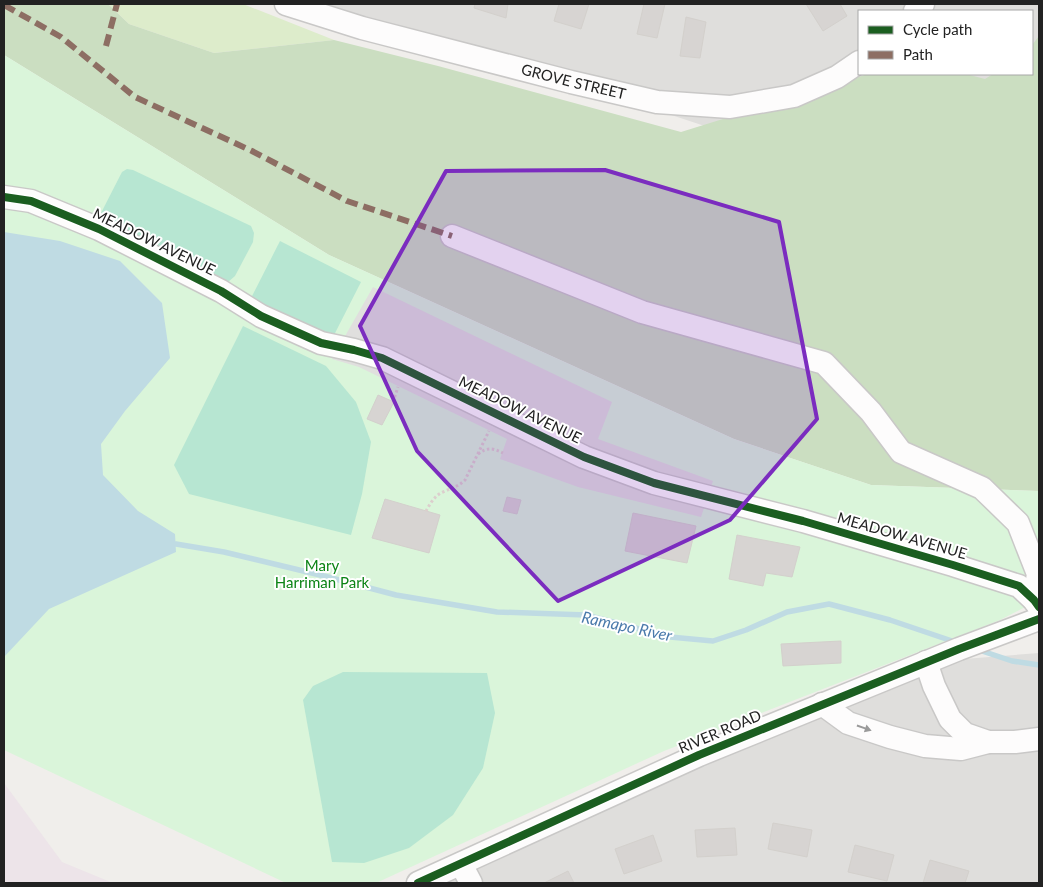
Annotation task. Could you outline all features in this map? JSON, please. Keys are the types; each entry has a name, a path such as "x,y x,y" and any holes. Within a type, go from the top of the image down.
{"street":[{"name":"GROVE STREET","path":"286,4 362,28 571,82 657,102 730,107 794,96 837,77 858,63"},
{"name":"MEADOW AVENUE","path":"4,197 31,201 99,229 221,291 260,316 321,343 382,358 584,457 654,483 803,521 1019,586 1034,613"},
{"path":"452,236 642,312 824,363 871,412 901,452 982,488 1018,523 1038,574 1034,613"},
{"name":"RIVER ROAD","path":"418,883 466,874 699,755 959,649 1034,613"},
{"path":"926,662 934,686 950,719 965,734 988,742"},
{"path":"822,704 848,723 890,738 925,746 961,749 988,742 1015,742 1039,739"}],"path":[{"path":"392,402 399,386"},
{"path":"426,511 441,492 460,485 465,480 489,430"},
{"path":"477,454 490,448 503,453"}],"highlighted area":[{"path":"605,170 779,222 817,419 730,520 558,601 417,451 360,326 446,171"}],"shaded area":[{"path":"286,4 1039,4 1039,236 571,82"},
{"path":"373,287 612,402 598,439 713,481 701,517 578,487 500,459 507,439 359,367 332,359"},
{"path":"1039,653 1039,883 418,883 926,662"},
{"path":"4,783 62,862 113,883 4,883"}],"green space":[{"path":"4,4 108,4 129,24 214,53 334,40 438,66 681,132 865,75 970,75 985,79 991,75 1033,75 1033,44 1039,36 1039,491 871,485 734,439 329,255 4,55"},
{"path":"108,4 243,4 334,40 214,53 129,24"},
{"name":"Mary Harriman Park","path":"4,55 329,255 734,439 871,485 1039,491 1039,600 1000,620 664,751 376,883 286,883 4,750"},
{"path":"127,169 133,170 251,226 254,233 253,242 235,276 228,282 219,279 107,223 102,218 101,213 122,172"},
{"path":"280,241 361,282 331,341 250,300"},
{"path":"243,326 326,366 356,402 371,442 362,494 351,535 189,494 174,465"},
{"path":"343,672 487,673 495,713 483,768 453,815 409,848 364,863 332,862 303,700 313,686"}],"water":[{"path":"4,232 60,241 120,261 162,303 170,358 125,411 101,444 103,475 138,511 175,534 176,552 49,609 4,657"}],"building":[{"path":"475,4 508,4 506,18 474,8"},
{"path":"559,4 589,4 581,29 554,21"},
{"path":"644,4 665,4 657,38 637,34"},
{"path":"806,4 840,4 847,16 823,31"},
{"path":"686,17 706,22 700,58 680,56"},
{"path":"378,395 394,402 382,425 367,419"},
{"path":"507,497 521,500 517,514 503,511"},
{"path":"385,499 440,515 429,553 372,538"},
{"path":"633,513 696,526 687,563 625,551"},
{"path":"737,535 800,547 792,577 766,573 763,586 729,579"},
{"path":"841,641 841,663 783,666 781,644"},
{"path":"773,823 812,830 807,857 768,849"},
{"path":"735,828 737,855 697,857 695,830"},
{"path":"653,835 662,861 624,874 615,849"},
{"path":"855,845 894,855 887,881 848,872"},
{"path":"930,860 969,871 965,883 923,883"},
{"path":"568,871 574,883 544,883"}],"waterway":[{"name":"Ramapo River","path":"176,544 224,552 396,595 497,612 586,615 670,637 713,641 746,630 787,612 829,604 890,620 958,643"},
{"name":"Ramapo River","path":"979,650 1012,661 1039,665"}],"marked path":[{"path":"106,46 117,4"},
{"path":"4,5 61,37 135,97 252,151 347,201 452,236"}],"cycle path":[{"path":"4,197 31,201 99,229 221,291 261,316 321,343 382,358 584,457 654,483 803,521 1019,586 1039,607"},
{"path":"418,883 699,755 959,649 1039,619"}]}
